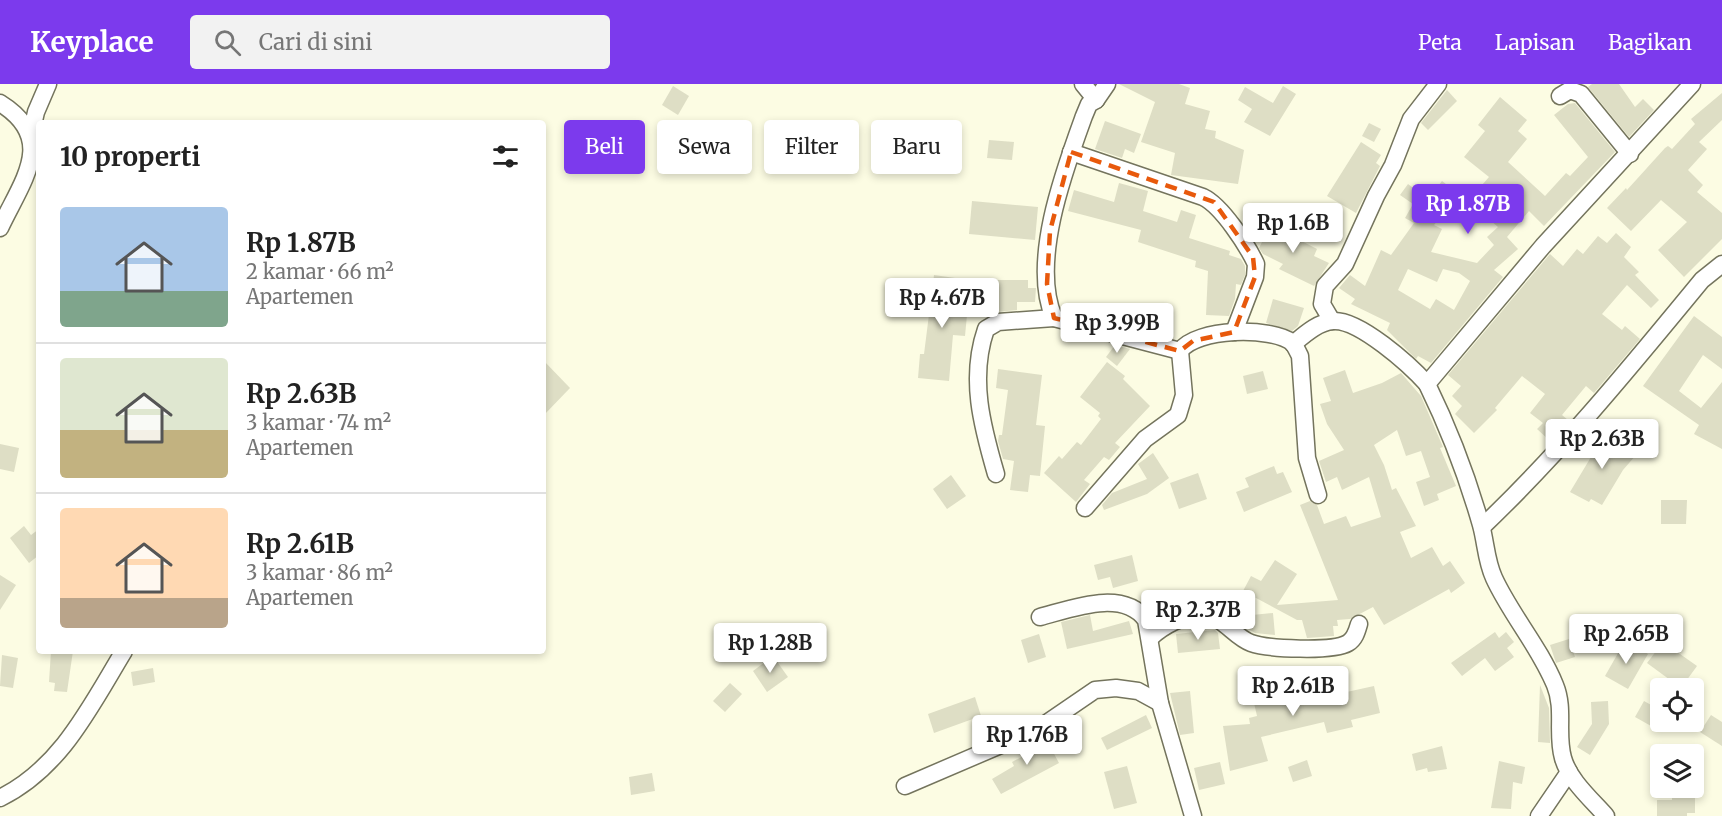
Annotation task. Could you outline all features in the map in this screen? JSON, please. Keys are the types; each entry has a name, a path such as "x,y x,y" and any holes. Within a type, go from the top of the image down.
{"street":[{"path":"0,228 33,152 31,134 36,112 48,84"},
{"path":"1083,84 1096,100"},
{"path":"1054,318 1048,304 1047,284 1053,208 1089,104 1096,100 1107,84"},
{"path":"1332,321 1322,304 1325,286 1346,264 1376,196 1393,165 1411,119 1438,84"},
{"path":"1427,384 1543,246 1692,84"},
{"path":"1560,96 1570,90 1581,94 1630,154"},
{"path":"0,103 22,119 31,134"},
{"path":"1071,152 1214,202 1256,264 1254,277 1234,332"},
{"path":"1482,527 1571,436 1702,280 1722,264"},
{"path":"996,474 977,398 981,350 986,329 998,322 1054,318 1180,351"},
{"path":"1293,344 1317,326 1332,321 1346,322 1380,343 1412,367 1427,384 1449,430 1482,527 1494,579 1535,644 1556,687 1561,708 1563,758 1569,772 1606,816"},
{"path":"1180,351 1193,341 1234,332 1271,335 1293,344 1300,356 1307,458 1318,495"},
{"path":"1085,508 1145,439 1178,415 1184,395 1180,351"},
{"path":"1040,616 1091,604 1131,606 1139,610 1146,620 1160,702 1193,816"},
{"path":"1150,638 1164,626 1204,615 1218,620 1249,642 1262,646 1325,648 1349,642 1359,624"},
{"path":"0,798 42,771 62,750 122,654"},
{"path":"905,786 1038,729 1095,690 1116,688 1138,691 1160,702"},
{"path":"1539,816 1569,772"}],"highlighted area":[{"path":"1071,152 1214,202 1253,257 1255,277 1234,332 1193,341 1180,351 1054,318 1047,284 1050,231"}],"building":[{"path":"1119,84 1179,84 1190,88 1185,104 1210,111 1205,129 1216,131 1215,138 1244,150 1238,184 1171,175 1175,153 1141,142 1155,102"},
{"path":"1592,84 1619,84 1635,107 1643,99 1654,110 1629,137 1588,87"},
{"path":"673,86 689,96 678,115 662,105"},
{"path":"1283,86 1296,94 1270,136 1244,122 1252,109 1238,100 1245,87 1273,103"},
{"path":"1447,90 1457,101 1428,130 1421,123"},
{"path":"1722,93 1722,120 1699,142 1707,149 1688,170 1703,185 1697,192 1722,213 1722,239 1684,277 1658,250 1687,222 1661,200 1631,231 1607,208 1626,188 1627,190 1665,148 1668,146 1672,149 1695,124 1691,119"},
{"path":"1500,97 1527,120 1518,131 1527,139 1508,162 1545,196 1566,173 1570,176 1588,157 1554,115 1568,104 1575,103 1615,152 1544,226 1529,211 1507,237 1518,249 1494,270 1503,277 1431,363 1418,356 1416,359 1387,330 1390,323 1351,304 1355,299 1339,288 1350,275 1365,286 1381,250 1391,255 1414,223 1405,218 1413,204 1400,195 1408,184 1428,199 1442,181 1459,194 1434,225 1442,229 1431,252 1477,263 1494,245 1487,237 1498,227 1468,201 1489,177 1464,157 1485,131 1478,125","holes":["1408,269 1437,282 1443,269 1459,273 1470,281 1454,310 1436,299 1430,309 1398,290"]},
{"path":"1105,121 1141,134 1134,153 1125,149 1122,158 1095,149"},
{"path":"1369,123 1381,129 1374,142 1362,136"},
{"path":"989,140 1014,142 1012,160 987,158"},
{"path":"1361,142 1381,155 1376,163 1380,166 1356,213 1327,196"},
{"path":"1119,183 1148,191 1143,211 1177,222 1181,210 1196,215 1189,238 1230,251 1229,255 1241,259 1245,266 1245,275 1241,285 1236,284 1235,299 1229,316 1206,315 1208,271 1195,267 1196,261 1138,242 1141,230 1068,211 1074,190 1114,202"},
{"path":"972,201 1038,207 1035,240 969,234"},
{"path":"1283,215 1296,220 1290,235 1317,249 1314,256 1329,263 1314,286 1279,269 1283,264 1263,254 1259,248 1266,234 1274,237"},
{"path":"1616,233 1631,247 1624,257 1639,272 1635,275 1659,300 1651,308 1627,285 1602,314 1622,330 1625,326 1640,339 1594,393 1586,386 1562,415 1568,420 1550,441 1537,429 1543,423 1530,413 1545,394 1522,376 1495,408 1497,410 1474,433 1455,414 1462,406 1452,396 1461,386 1448,375 1550,254 1563,266 1577,249 1583,254 1598,236 1607,243"},
{"path":"934,275 962,279 957,314 967,315 965,336 953,335 949,381 918,378 920,354 924,354"},
{"path":"990,280 1028,280 1028,288 1036,288 1035,302 1017,302 1017,310 997,312 997,301 989,302"},
{"path":"1273,299 1304,308 1298,326 1292,331 1266,323"},
{"path":"1694,316 1722,337 1722,369 1703,355 1679,391 1701,408 1722,382 1722,449 1694,434 1699,425 1643,386"},
{"path":"1115,345 1130,349 1117,366 1106,357"},
{"path":"1107,362 1125,376 1123,379 1150,406 1115,443 1120,447 1109,460 1104,457 1084,480 1090,484 1076,502 1044,473 1059,456 1062,459 1077,442 1081,445 1101,419 1098,416 1100,413 1080,397"},
{"path":"546,363 570,388 546,413"},
{"path":"998,369 1042,375 1036,425 1045,426 1040,476 1030,475 1028,492 1010,490 1014,461 1003,459 998,441 999,435 1002,435 1008,390 996,388"},
{"path":"1345,370 1353,393 1382,383 1401,373 1421,396 1443,447 1440,448 1456,486 1437,494 1439,500 1424,506 1416,482 1430,477 1421,451 1406,456 1397,430 1374,445 1384,465 1392,490 1396,488 1416,526 1400,532 1411,558 1432,547 1443,566 1450,561 1465,583 1451,593 1449,589 1384,625 1373,607 1350,619 1337,620 1338,626 1333,626 1334,636 1307,638 1302,620 1297,620 1243,591 1251,576 1261,581 1275,560 1297,574 1277,605 1338,600 1300,505 1310,501 1317,505 1324,524 1346,516 1351,527 1381,517 1369,477 1342,490 1337,477 1326,482 1319,461 1344,450 1327,424 1320,404 1331,401 1323,378"},
{"path":"1263,371 1268,389 1247,394 1243,376"},
{"path":"1600,433 1636,455 1623,470 1602,505 1591,499 1589,502 1570,492 1594,452 1589,448"},
{"path":"0,444 19,448 14,472 0,469"},
{"path":"1153,453 1169,478 1147,494 1104,510 1102,505 1112,493 1147,479 1138,464"},
{"path":"1274,466 1277,474 1283,472 1292,492 1244,512 1236,492 1249,487 1245,478"},
{"path":"1198,473 1207,499 1179,509 1170,483"},
{"path":"951,475 966,496 947,509 933,489"},
{"path":"1661,500 1687,500 1686,524 1661,524"},
{"path":"24,526 31,535 36,531 36,557 29,563 10,538"},
{"path":"1132,555 1138,581 1113,588 1110,577 1098,580 1094,565"},
{"path":"0,575 16,585 0,610"},
{"path":"1273,613 1275,635 1255,633 1243,626 1242,616"},
{"path":"1090,615 1093,631 1129,621 1133,634 1067,649 1061,622"},
{"path":"1215,630 1218,633 1220,649 1178,653 1176,634"},
{"path":"1495,632 1499,638 1506,632 1514,642 1507,648 1514,657 1495,671 1485,658 1462,676 1451,663"},
{"path":"1039,634 1046,657 1028,663 1021,640"},
{"path":"1569,639 1575,657 1556,663 1550,645"},
{"path":"1625,641 1648,654 1628,689 1605,676"},
{"path":"1663,642 1697,666 1688,678 1667,678 1647,663"},
{"path":"51,654 73,654 67,692 54,691 55,683 49,682"},
{"path":"2,655 18,658 13,688 0,686"},
{"path":"773,656 788,677 767,692 753,671"},
{"path":"153,668 155,682 133,686 131,672"},
{"path":"1264,670 1286,670 1286,696 1299,693 1301,702 1374,686 1380,713 1351,720 1353,727 1327,733 1324,722 1261,737 1268,761 1230,771 1223,726 1250,724 1249,718 1257,716 1254,703 1264,701"},
{"path":"730,683 742,694 725,712 713,701"},
{"path":"1540,685 1549,708 1550,743 1538,742"},
{"path":"1190,691 1194,733 1180,735 1170,693"},
{"path":"975,697 981,716 934,733 928,714"},
{"path":"1608,701 1609,724 1590,755 1577,747 1592,724 1591,702"},
{"path":"1644,701 1650,704 1650,725 1635,717"},
{"path":"1146,715 1152,728 1107,750 1101,738"},
{"path":"1711,715 1722,722 1722,746 1700,732 1704,732 1704,726"},
{"path":"1045,737 1059,763 1001,794 992,779 1014,766 1012,762 1031,752 1028,745"},
{"path":"1442,746 1447,769 1428,772 1427,768 1416,771 1412,754"},
{"path":"1307,760 1312,776 1293,782 1288,767"},
{"path":"1499,761 1525,767 1522,784 1513,782 1511,809 1491,808"},
{"path":"1220,762 1225,784 1199,790 1194,768"},
{"path":"1127,766 1137,803 1114,809 1104,772"},
{"path":"652,773 655,791 631,795 629,777"},
{"path":"1672,798 1695,798 1695,813 1687,813 1687,816 1657,816 1657,800 1672,800"}]}
